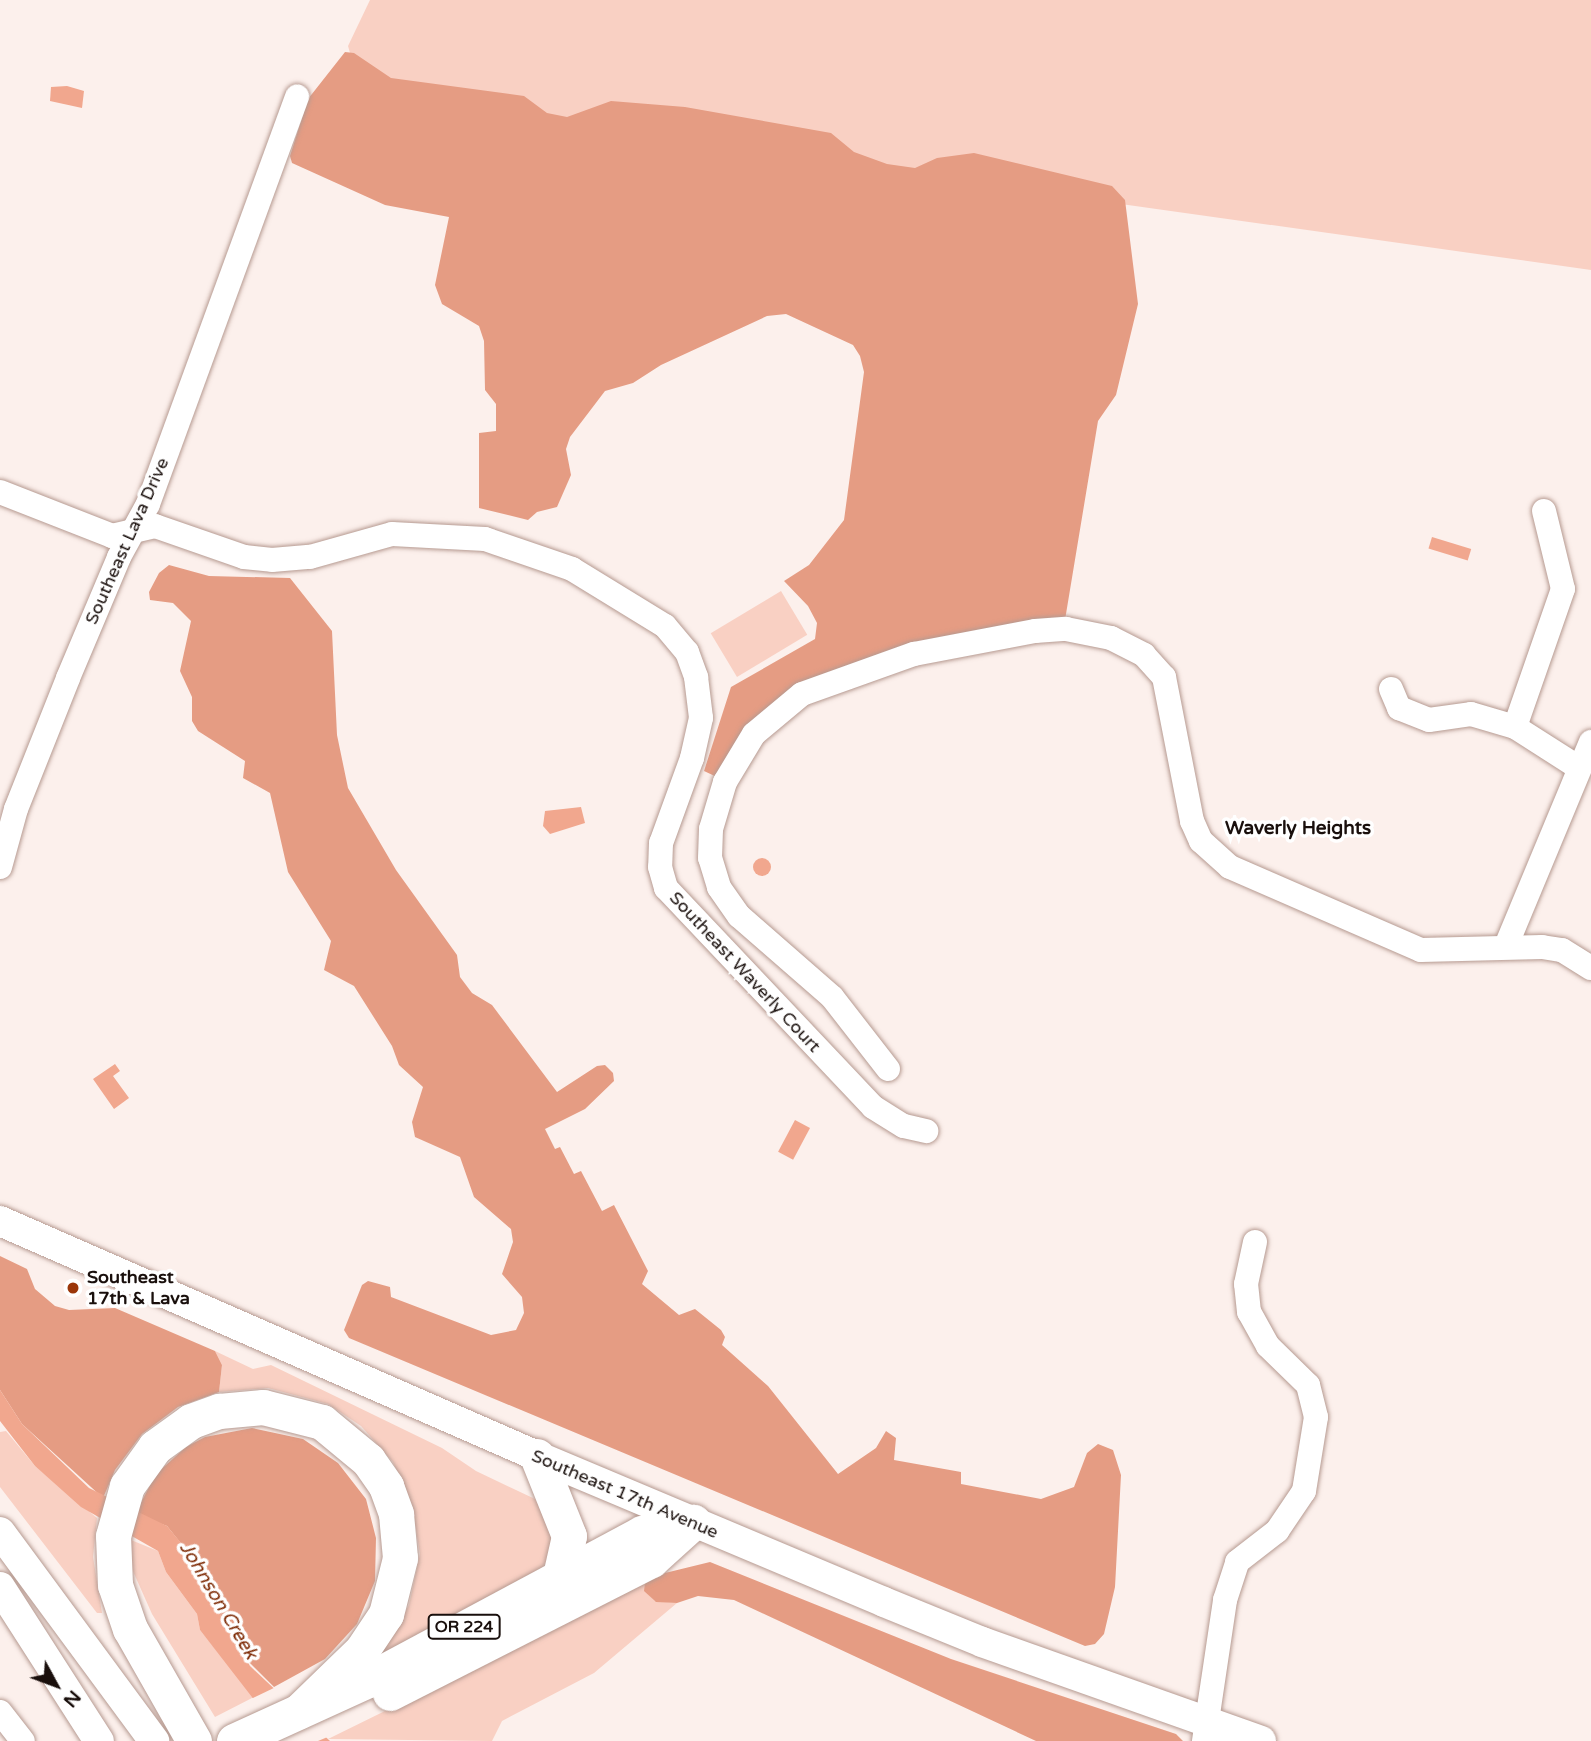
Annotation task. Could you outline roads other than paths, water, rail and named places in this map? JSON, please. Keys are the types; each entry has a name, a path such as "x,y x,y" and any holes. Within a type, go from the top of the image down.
{"highway":[{"path":"194,1741 140,1650 115,1585 115,1518 127,1486 146,1458 191,1421 248,1407 308,1416 358,1449 378,1472 391,1499 400,1558 368,1679 295,1726"},
{"path":"537,1456 569,1536 560,1576"},
{"name":"OR 224","path":"234,1741 295,1726 368,1679 642,1533 694,1522"},
{"name":"OR 224","path":"368,1679 651,1560 694,1522"}],"main road":[{"name":"Southeast 17th Avenue","path":"0,1221 537,1456 982,1642 1204,1732 1261,1741"},
{"path":"0,1532 154,1741"},
{"path":"0,1587 99,1741"}],"street":[{"name":"Southeast Lava Drive","path":"0,867 16,809 131,532 148,504 296,96"},
{"name":"Southeast Waverly Court","path":"0,492 113,536 155,526 244,557 272,560 310,557 392,534 485,539 572,569 665,626 687,652 698,687 701,718 692,758 661,843 660,867 667,888 873,1107 904,1126 926,1132"},
{"path":"1514,727 1563,589 1544,511"},
{"path":"888,1069 832,997 727,902 710,858 711,829 725,782 741,751 768,719 814,689 914,654 1066,629 1111,638 1131,647 1164,677 1187,803 1201,841 1214,856 1398,943 1421,950 1506,946 1562,950 1591,968"},
{"path":"1391,689 1399,708 1429,720 1471,714 1514,727 1579,768"},
{"path":"1506,946 1591,742"},
{"path":"1204,1732 1225,1600 1237,1562 1278,1531 1304,1491 1316,1417 1308,1385 1268,1346 1249,1312 1246,1284 1255,1242"},
{"path":"0,1712 23,1741"}],"place":[{"name":"Southeast 17th & Lava","path":"73,1288"}],"district":[{"name":"Waverly Heights","path":"1298,829"}],"water label":[{"name":"Johnson Creek","path":"218,1601"}]}
